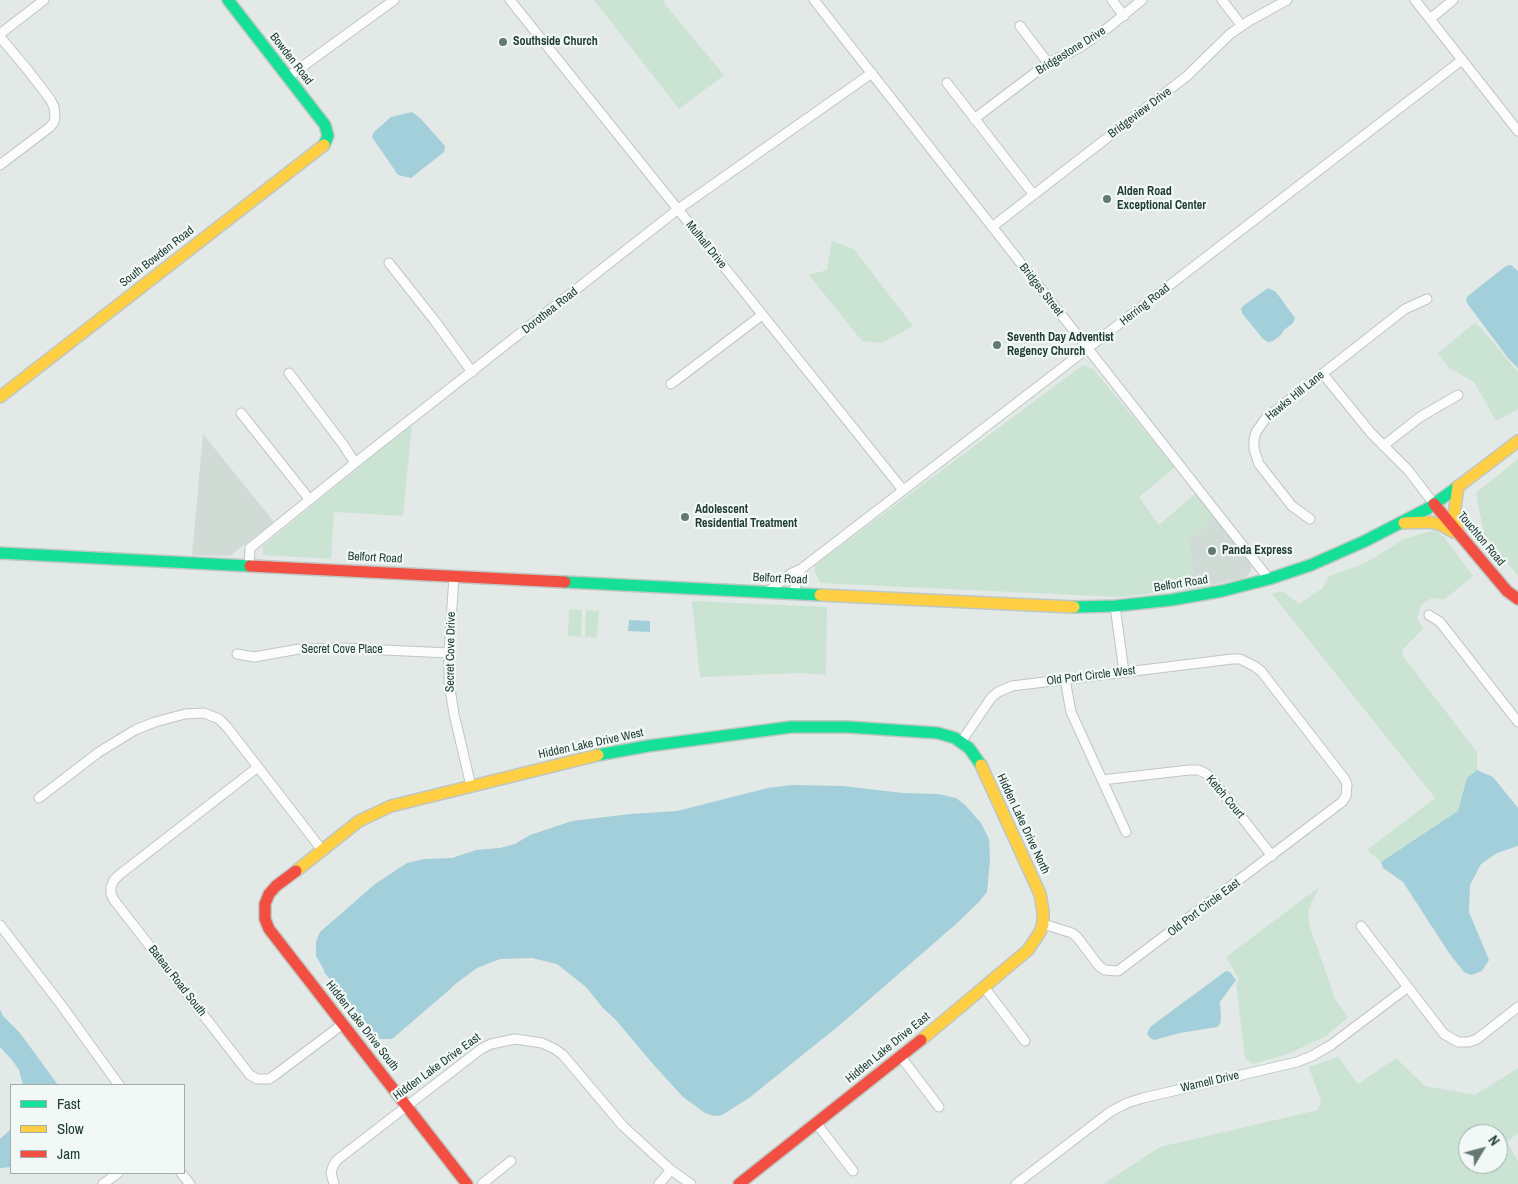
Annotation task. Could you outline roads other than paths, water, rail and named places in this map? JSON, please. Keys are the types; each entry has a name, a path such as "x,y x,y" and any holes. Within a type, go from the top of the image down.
{"street":[{"path":"0,165 54,122 54,107 50,99 0,36 44,0"},
{"name":"Bowden Road","path":"228,0 325,125 328,130 328,136"},
{"path":"288,77 394,0"},
{"name":"Mulhall Drive","path":"510,0 903,490"},
{"name":"Bridges Street","path":"814,0 1270,579"},
{"path":"1112,0 1124,16"},
{"name":"Bridgestone Drive","path":"974,119 1048,63 1078,48 1124,16 1142,0"},
{"path":"1222,0 1242,26"},
{"name":"Bridgeview Drive","path":"992,227 1199,67 1220,43 1242,26 1287,0"},
{"path":"1415,0 1518,131"},
{"path":"1430,19 1453,0"},
{"path":"1020,26 1048,63"},
{"name":"Herring Road","path":"767,592 792,573 801,569 1462,60"},
{"name":"Dorothea Road","path":"249,566 250,548 355,463 677,210 872,74"},
{"path":"947,83 1034,194"},
{"name":"South Bowden Road","path":"0,397 321,148 328,136"},
{"path":"389,264 435,321 472,372"},
{"name":"Hawks Hill Lane","path":"1310,519 1292,506 1259,464 1250,440 1266,418 1404,308 1426,299"},
{"path":"671,384 762,315"},
{"path":"289,373 355,463"},
{"path":"1323,374 1383,446 1408,470 1434,504"},
{"path":"1383,446 1420,417 1458,395"},
{"path":"242,413 310,500"},
{"name":"Belfort Road","path":"0,553 794,594 1075,607 1115,606 1171,600 1222,590 1270,579 1311,564 1365,541 1434,504 1518,441"},
{"path":"1458,486 1454,515 1458,534"},
{"name":"Touchton Road","path":"1434,504 1506,591 1518,610"},
{"path":"1400,523 1429,522 1439,524 1458,534"},
{"path":"794,594 801,569"},
{"name":"Secret Cove Drive","path":"454,576 449,653 450,697 471,786"},
{"name":"Touchton Road","path":"1506,591 1518,599"},
{"path":"1115,606 1124,672"},
{"path":"1429,615 1440,622 1518,722"},
{"name":"Secret Cove Place","path":"237,654 254,657 300,649 341,648 449,653"},
{"name":"Old Port Circle West","path":"961,742 991,698 998,692 1012,686 1232,659 1247,662 1260,672 1344,778"},
{"path":"1065,680 1071,712 1126,832"},
{"path":"39,798 99,752 135,730 155,722 185,714 204,713 219,719 227,727 322,850"},
{"name":"Hidden Lake Drive West","path":"265,904 269,894 276,886 359,821 381,810 610,752 791,727 848,727 938,733 948,735 961,742"},
{"name":"Hidden Lake Drive North","path":"961,742 969,748 980,763 1040,894 1043,924"},
{"name":"Bateau Road South","path":"258,767 119,875 111,887 111,894 250,1075 257,1079 269,1079 342,1024"},
{"name":"Ketch Court","path":"1102,780 1189,770 1198,770 1205,773 1211,778 1272,856"},
{"name":"Old Port Circle East","path":"1043,924 1072,933 1099,966 1105,970 1118,971 1342,802 1348,790 1344,778"},
{"name":"Hidden Lake Drive South","path":"265,904 265,919 269,929 467,1184"},
{"name":"Hidden Lake Drive East","path":"739,1184 901,1056 1028,950 1035,941 1043,924"},
{"path":"0,925 118,1084"},
{"path":"1360,926 1444,1034 1458,1042 1469,1042 1477,1039 1518,1007"},
{"path":"984,987 1025,1041"},
{"name":"Warnell Drive","path":"1016,1184 1110,1112 1127,1103 1297,1062 1312,1056 1331,1045 1408,987"},
{"name":"Hidden Lake Drive East","path":"334,1184 331,1172 337,1160 481,1049 491,1044 515,1039 542,1043 563,1055 636,1140 671,1170 691,1184"},
{"path":"901,1056 939,1106"},
{"path":"816,1124 853,1171"},
{"path":"482,1184 511,1161"},
{"path":"659,1184 671,1170"},
{"path":"103,1184 117,1174"},
{"path":"182,1174 190,1184"}],"water":[{"path":"412,112 420,118 445,146 444,152 411,178 398,175 372,137 374,132 391,117"},
{"path":"1511,265 1518,271 1518,368 1508,358 1467,303 1466,299 1506,266"},
{"path":"1268,288 1276,292 1295,318 1293,323 1281,335 1268,342 1263,339 1242,313 1241,309"},
{"path":"629,620 650,621 650,632 628,631"},
{"path":"1477,770 1493,777 1518,808 1518,846 1497,853 1481,864 1470,885 1469,912 1489,960 1482,971 1471,975 1464,972 1449,953 1403,882 1383,868 1381,862 1458,811 1467,778"},
{"path":"792,785 843,786 903,793 938,794 956,798 981,823 989,839 990,859 987,892 956,924 841,1024 749,1098 722,1115 714,1116 705,1113 683,1097 586,987 557,964 532,958 500,959 477,968 454,985 392,1039 380,1039 324,972 316,956 316,942 320,932 375,884 407,863 424,859 452,858 476,850 500,848 515,844 530,835 572,821 677,811 768,788"},
{"path":"1226,971 1230,972 1236,980 1220,1002 1221,1019 1217,1027 1180,1033 1154,1040 1150,1038 1147,1034 1150,1027"},
{"path":"0,1009 3,1016 20,1033 57,1084 23,1084 19,1070 0,1047"},
{"path":"10,1130 10,1167 0,1168 0,1139"}],"place":[{"name":"Southside Church","path":"503,42"},
{"name":"Alden Road Exceptional Center","path":"1107,199"},
{"name":"Seventh Day Adventist Regency Church","path":"997,345"},
{"name":"Adolescent Residential Treatment","path":"685,517"},
{"name":"Panda Express","path":"1212,551"}]}
